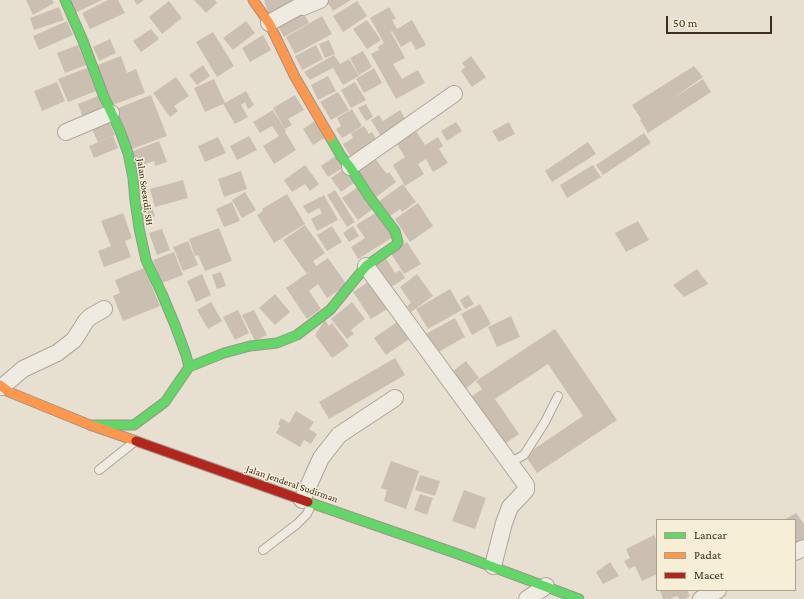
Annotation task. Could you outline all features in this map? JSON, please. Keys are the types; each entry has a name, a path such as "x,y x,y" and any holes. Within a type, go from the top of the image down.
{"street":[{"name":"Jalan Soeardi, SH","path":"65,0 128,153 133,178 139,228 146,260 170,312 190,367"},
{"path":"90,425 134,425 165,402 190,367 224,353 250,346 277,343 297,335 330,310 366,266 398,242 398,237 395,231 368,195 350,166 340,156 295,77 269,23 253,0"},
{"path":"269,23 300,6 303,7 320,0"},
{"path":"350,166 454,94"},
{"path":"66,132 111,113"},
{"path":"366,266 526,485 526,490 510,507 504,523 493,566"},
{"path":"1,386 23,369 57,353 74,340 90,317 104,309"},
{"name":"Jalan Jenderal Sudirman","path":"1,386 19,396 90,425 493,566 579,599"},
{"path":"307,501 321,458 339,435 395,398"},
{"path":"527,599 546,586"},
{"path":"701,599 716,591"}],"lane":[{"path":"509,463 524,455 545,422 558,396"},
{"path":"99,470 135,441"},
{"path":"263,550 298,524 307,514 307,501"}],"building":[{"path":"26,0 52,0 54,3 33,15"},
{"path":"69,0 102,0 75,13"},
{"path":"108,0 118,0 125,13 90,29 82,13"},
{"path":"134,0 144,0 137,5"},
{"path":"194,0 215,0 217,3 206,13"},
{"path":"264,0 294,0 298,7 270,18"},
{"path":"326,0 351,0 333,11"},
{"path":"169,1 182,18 162,34 149,17"},
{"path":"357,1 367,16 343,32 333,16"},
{"path":"59,7 64,20 34,30 30,18"},
{"path":"300,7 309,23 284,37 275,21"},
{"path":"389,7 396,19 392,20 397,29 412,20 426,45 416,50 411,41 401,47 392,31 391,32 405,58 393,64 402,79 418,70 425,83 396,99 371,54 379,50 378,47 384,43 370,18"},
{"path":"322,16 332,34 295,54 286,37"},
{"path":"367,20 381,40 367,49 353,29"},
{"path":"67,21 73,35 39,50 33,36"},
{"path":"246,21 255,33 233,50 223,38"},
{"path":"151,29 159,39 141,52 133,41"},
{"path":"213,32 234,66 217,77 196,42"},
{"path":"263,35 271,50 250,62 242,48"},
{"path":"110,39 116,53 99,61 93,47"},
{"path":"329,40 335,54 325,58 319,44"},
{"path":"78,45 86,65 65,73 57,53"},
{"path":"316,45 323,59 302,70 295,56"},
{"path":"363,51 372,67 359,75 350,58"},
{"path":"334,55 340,64 310,80 304,72"},
{"path":"121,56 127,73 136,69 145,93 110,106 95,66"},
{"path":"471,56 486,77 472,87 461,71 465,67 462,63"},
{"path":"349,59 359,76 343,85 333,68"},
{"path":"203,65 210,76 197,85 189,75"},
{"path":"694,66 703,77 672,99 703,79 711,92 648,133 632,105"},
{"path":"87,68 96,91 68,102 58,79"},
{"path":"374,68 382,83 364,93 356,79"},
{"path":"328,76 336,91 318,100 311,85"},
{"path":"176,77 189,96 174,106 178,111 170,117 153,93"},
{"path":"214,79 225,103 246,91 254,105 248,109 245,102 241,105 248,117 235,124 223,104 205,112 194,88"},
{"path":"57,82 65,101 42,111 34,91"},
{"path":"355,82 366,100 351,108 341,90"},
{"path":"338,92 349,110 331,120 320,102"},
{"path":"151,95 167,136 129,150 113,110"},
{"path":"295,95 304,110 288,119 292,125 285,129 273,108"},
{"path":"98,96 103,110 83,118 78,104"},
{"path":"366,104 373,117 366,121 358,108"},
{"path":"352,109 362,126 342,138 336,129 341,126 337,118"},
{"path":"273,110 296,150 274,164 263,146 279,136 272,126 260,133 253,122"},
{"path":"400,110 407,122 382,138 371,120 379,115 383,121"},
{"path":"108,119 115,135 98,142 91,127"},
{"path":"315,121 326,137 313,145 303,129"},
{"path":"456,122 462,131 447,141 441,131"},
{"path":"509,122 515,134 499,142 492,131"},
{"path":"364,126 369,134 372,132 378,142 351,157 343,144 353,138 351,133"},
{"path":"416,131 425,145 438,137 443,146 439,149 448,163 433,172 426,159 418,164 424,174 405,186 393,165 405,157 397,144"},
{"path":"644,133 651,143 603,175 596,165"},
{"path":"113,136 118,148 94,158 89,146"},
{"path":"249,136 257,150 237,160 230,146"},
{"path":"218,137 226,153 205,162 198,146"},
{"path":"159,141 167,162 155,166 154,161 137,167 131,152"},
{"path":"588,142 596,154 552,182 545,171"},
{"path":"337,155 344,167 328,177 321,166"},
{"path":"373,156 387,174 389,172 396,182 375,198 354,170"},
{"path":"305,165 319,184 310,191 305,184 292,192 284,180"},
{"path":"593,165 601,177 567,198 560,185"},
{"path":"348,166 358,180 341,192 331,178"},
{"path":"241,171 247,189 224,197 218,179"},
{"path":"183,180 188,198 155,207 150,189"},
{"path":"403,184 416,202 402,212 400,209 390,216 379,201"},
{"path":"358,187 374,208 358,220 342,198"},
{"path":"335,190 355,222 347,227 327,195"},
{"path":"245,192 256,210 242,218 232,200"},
{"path":"287,194 305,224 274,243 257,215 263,211 262,209"},
{"path":"324,195 338,220 317,231 311,219 322,213 319,208 308,214 303,206"},
{"path":"150,202 155,216 142,221 137,207"},
{"path":"232,202 240,221 224,227 216,209"},
{"path":"418,203 433,226 410,242 395,219"},
{"path":"377,212 393,237 358,259 351,247 365,238 356,225"},
{"path":"123,213 132,238 125,241 131,257 104,267 98,251 111,246 101,221"},
{"path":"638,221 649,240 626,252 615,233"},
{"path":"305,225 325,253 313,261 316,266 328,258 347,285 327,298 318,284 309,291 321,309 307,319 286,288 309,272 306,273 283,240"},
{"path":"332,226 342,242 327,251 317,235"},
{"path":"353,226 359,236 349,242 343,233"},
{"path":"219,228 232,261 205,271 198,255 195,256 189,239"},
{"path":"162,229 170,250 157,255 149,233"},
{"path":"188,241 198,265 183,271 173,247"},
{"path":"407,242 421,264 404,274 390,252"},
{"path":"174,252 183,275 162,283 153,260"},
{"path":"386,258 395,273 400,270 405,278 387,290 372,267"},
{"path":"144,268 160,306 123,321 113,296 120,293 115,280"},
{"path":"697,269 708,284 684,297 673,285"},
{"path":"221,272 226,286 217,289 212,275"},
{"path":"202,274 211,295 196,302 187,281"},
{"path":"417,274 433,296 411,312 407,306 411,303 400,287"},
{"path":"374,278 392,306 371,319 353,292"},
{"path":"450,289 462,310 428,329 416,309"},
{"path":"275,294 290,312 275,325 259,308"},
{"path":"468,295 474,304 465,309 460,300"},
{"path":"211,302 222,321 208,329 197,310"},
{"path":"352,302 365,319 351,330 354,334 347,339 331,319"},
{"path":"480,304 491,324 472,335 461,314"},
{"path":"238,310 249,333 235,340 223,317"},
{"path":"254,310 267,335 255,341 242,315"},
{"path":"511,316 520,337 497,347 488,327"},
{"path":"455,318 465,337 435,354 424,335"},
{"path":"325,320 329,326 332,323 349,346 332,358 315,335"},
{"path":"397,322 409,339 386,355 374,338"},
{"path":"555,329 617,420 537,473 525,455 583,416 548,364 495,399 519,434 500,447 468,399 482,389 476,381"},
{"path":"395,358 405,375 329,419 319,402"},
{"path":"466,361 479,378 465,389 452,372"},
{"path":"296,411 314,422 309,429 317,434 311,444 304,440 300,447 276,433 280,426 278,424 281,418 289,423"},
{"path":"391,461 419,471 406,509 384,501 387,490 381,488"},
{"path":"420,475 440,481 435,496 415,490"},
{"path":"464,490 486,498 475,529 452,521"},
{"path":"420,494 433,498 427,515 414,510"},
{"path":"796,513 804,524 804,540 796,545 796,519 786,519"},
{"path":"654,535 656,539 656,574 642,581 635,566 629,569 624,561 630,558 626,549"},
{"path":"610,562 619,576 603,584 596,572"},
{"path":"660,591 688,591 690,596 685,599 679,599 677,596 670,599 663,599"}],"traffic: fast":[{"path":"65,0 128,153 133,178 139,228 146,260 175,325 189,367"},
{"path":"90,425 134,425 165,402 189,367 224,353 250,346 277,343 297,335 330,310 366,266 396,245 398,242 395,231 341,156 330,137"},
{"path":"308,502 458,554 579,599"}],"traffic: slow":[{"path":"253,0 269,23 295,77 330,137"},
{"path":"0,385 9,392 90,425 136,441"}],"traffic: jam":[{"path":"136,441 308,502"}]}
